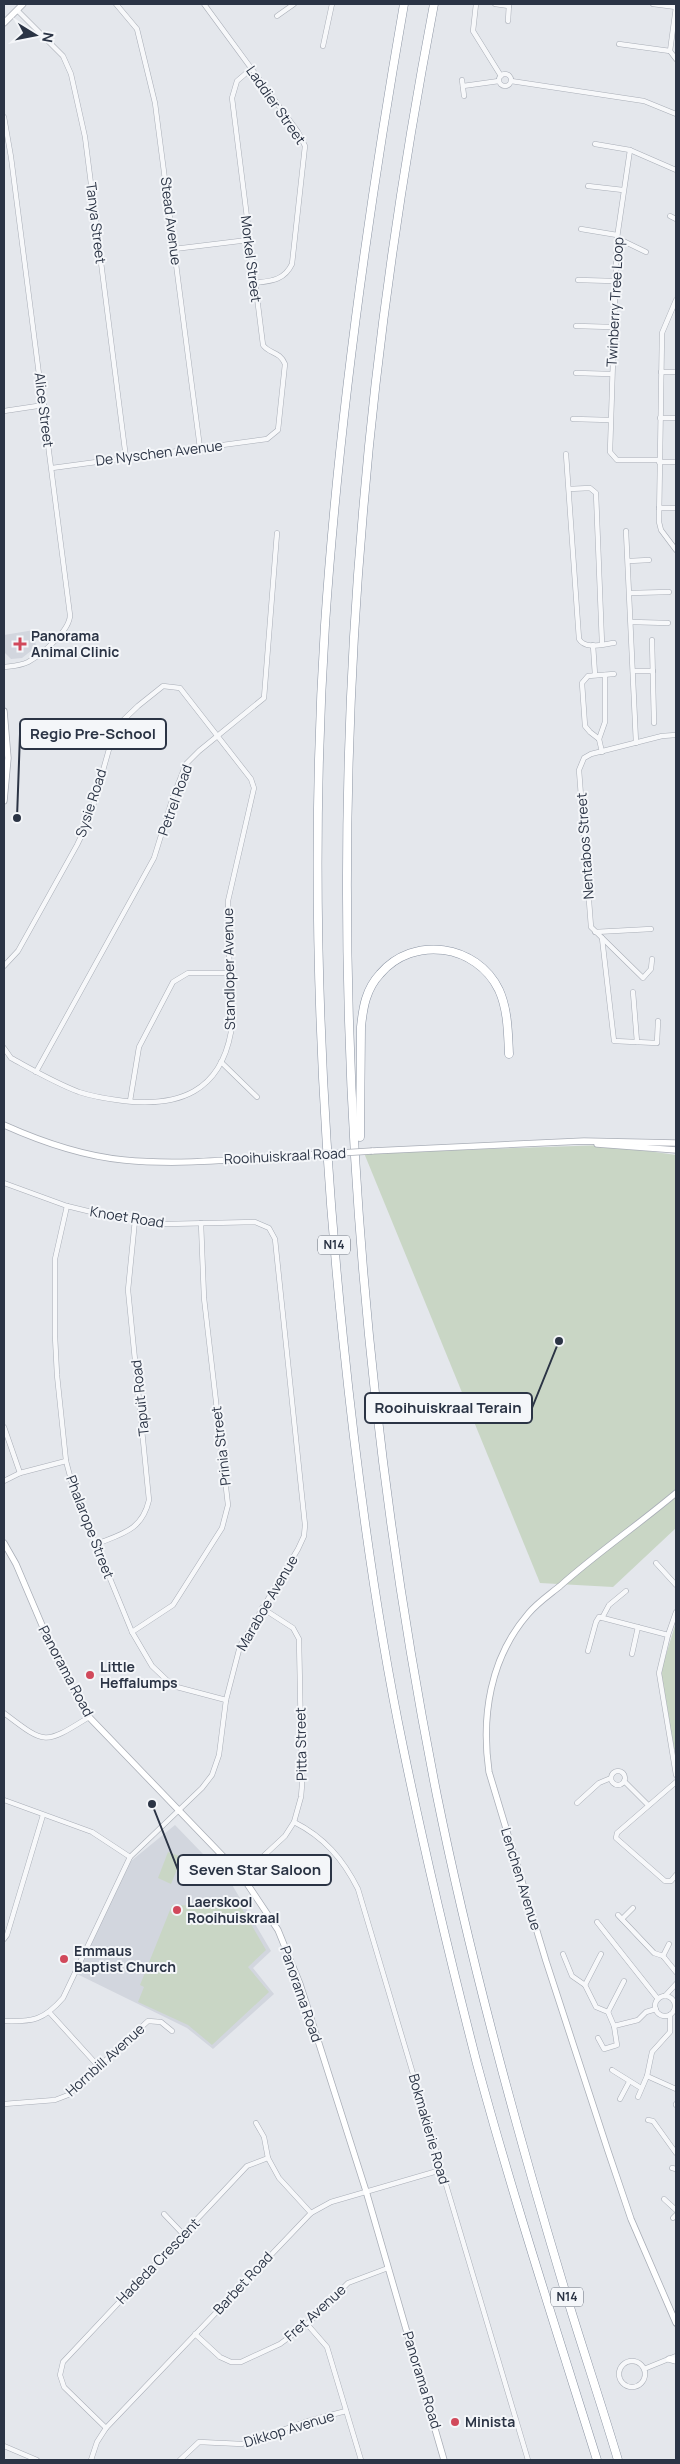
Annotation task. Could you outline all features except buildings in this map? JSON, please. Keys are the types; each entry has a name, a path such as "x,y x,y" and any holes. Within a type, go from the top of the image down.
{"highway":[{"name":"N14","path":"404,4 357,294 326,621 319,842 319,944 324,1094 334,1243 365,1522 404,1752 437,1903 478,2069 597,2460"},
{"name":"N14","path":"434,4 402,182 385,311 363,514 356,615 350,746 349,933 353,1092 367,1294 375,1392 394,1538 409,1641 438,1798 472,1950 515,2117 562,2281 618,2460"},
{"path":"367,1294 368,1272 360,1141 361,1027 366,995 372,984 387,966 405,955 437,949 459,954 481,967 498,989 508,1022 509,1054"}],"main road":[{"path":"4,23 24,4"},
{"path":"4,712 8,758 4,801"},
{"name":"Rooihuiskraal Road","path":"4,1125 53,1145 123,1160 157,1162 573,1142 676,1143"},
{"name":"Rooihuiskraal Road","path":"573,1142 676,1150"},
{"name":"Lenchen Avenue","path":"676,1493 577,1571 529,1613 507,1645 498,1666 486,1717 486,1748 489,1772 508,1839 608,2151 631,2219 676,2323"},
{"name":"Panorama Road","path":"4,1543 16,1564 53,1651 88,1717 242,1876 278,1930 288,1953 366,2191 444,2460"},
{"path":"668,2359 676,2361"}],"street":[{"name":"Stead Avenue","path":"116,4 135,25 155,103 200,448"},
{"name":"Laddier Street","path":"204,4 298,132 306,150 292,264 279,279 254,283"},
{"path":"289,4 276,15 294,4"},
{"path":"323,46 332,4"},
{"path":"476,4 473,31 505,87 511,81"},
{"path":"495,4 509,5 508,21"},
{"path":"653,4 676,7 670,51 676,59"},
{"name":"Tanya Street","path":"17,10 63,56 71,74 84,137 126,458"},
{"path":"618,44 670,51"},
{"name":"Morkel Street","path":"251,69 237,81 232,98 248,240 263,345 266,349 280,354 285,366 279,427 275,434 267,440"},
{"path":"463,86 500,78 507,74 511,81"},
{"path":"462,80 464,96"},
{"path":"511,81 644,100 676,114"},
{"name":"Alice Street","path":"4,117 10,149 69,607 69,623 64,632 28,662 4,667"},
{"path":"595,144 630,150 676,170"},
{"name":"Twinberry Tree Loop","path":"630,150 617,236 614,281 610,452 613,458 620,460 659,461"},
{"path":"588,186 623,190"},
{"path":"670,216 676,219"},
{"path":"581,229 617,236 646,252"},
{"path":"174,249 248,240"},
{"path":"578,280 614,281"},
{"path":"676,300 674,311 662,329 659,461 661,530 676,550"},
{"path":"576,326 612,328"},
{"path":"661,372 676,372"},
{"path":"576,374 611,374"},
{"path":"4,411 44,406"},
{"path":"660,418 676,418"},
{"path":"574,419 610,420"},
{"name":"De Nyschen Avenue","path":"52,468 267,440"},
{"path":"566,454 579,637 583,644 593,645 614,642"},
{"path":"659,461 676,462"},
{"path":"569,489 590,488 596,494 602,644"},
{"path":"659,508 676,508"},
{"path":"626,531 629,561 636,743"},
{"name":"Petrel Road","path":"36,1072 154,858 173,797 186,764 264,698 277,534"},
{"path":"629,561 649,560"},
{"path":"630,592 669,592"},
{"path":"631,622 668,623"},
{"path":"652,640 654,723"},
{"path":"593,645 595,675"},
{"path":"633,671 653,671"},
{"path":"599,739 585,726 582,686 586,677 614,674"},
{"path":"605,675 606,722 599,739 602,752 662,736 676,735"},
{"name":"Sysie Road","path":"4,966 18,951 89,820 115,728 162,686 178,686"},
{"name":"Standloper Avenue","path":"4,1048 11,1058 36,1072 88,1095 157,1103 186,1096 203,1085 221,1062 228,1048 231,1032 228,973 228,901 254,788 251,779 178,686"},
{"name":"Nentabos Street","path":"595,932 591,928 580,764 586,756 602,752"},
{"path":"595,932 651,930"},
{"path":"595,932 644,978 651,969 652,959"},
{"path":"602,938 614,1041 658,1043 658,1021"},
{"path":"130,1101 138,1047 173,982 188,973 228,973"},
{"path":"632,992 637,1042"},
{"path":"221,1062 257,1097"},
{"name":"Knoet Road","path":"4,1183 91,1213 135,1220 167,1224 254,1222"},
{"name":"Phalarope Street","path":"67,1206 54,1263 57,1375 66,1461 74,1491 94,1545 132,1632 152,1666 161,1678 173,1686 226,1700"},
{"name":"Tapuit Road","path":"94,1545 132,1530 141,1521 149,1500 128,1290 135,1220"},
{"name":"Maraboe Avenue","path":"50,2014 63,1998 130,1857 180,1810 212,1775 221,1749 226,1700 240,1644 304,1536 305,1525 275,1239 269,1228 254,1222"},
{"name":"Prinia Street","path":"132,1632 173,1605 222,1528 226,1518 228,1504 204,1298 201,1223"},
{"path":"4,1427 20,1473"},
{"path":"4,1481 20,1473 66,1461"},
{"path":"656,1563 676,1585"},
{"path":"602,1618 609,1605 626,1591"},
{"name":"Pitta Street","path":"242,1876 284,1836 294,1822 302,1785 298,1638 293,1628 262,1608"},
{"path":"676,1612 668,1635 659,1673 676,1775"},
{"path":"588,1652 598,1618 668,1635"},
{"path":"632,1654 638,1627"},
{"path":"4,1713 30,1733 49,1738 57,1737 88,1717"},
{"path":"577,1803 599,1783 612,1778 613,1774 619,1772 624,1776 624,1781 648,1805"},
{"path":"612,1778 617,1784 624,1781"},
{"path":"676,1782 617,1833 617,1840 665,1881 671,1882 676,1875"},
{"path":"4,1800 92,1832 130,1857"},
{"path":"4,1939 7,1935 43,1815"},
{"name":"Bokmakierie Road","path":"294,1822 314,1833 334,1851 348,1870 358,1889 528,2460"},
{"path":"633,1908 620,1917 654,1953 663,1956 676,1972"},
{"path":"598,1922 658,1999"},
{"path":"663,1956 669,1944"},
{"path":"563,1954 573,1978 585,1985 596,2007 608,2012 614,2026 617,2045 604,2049 598,2038"},
{"path":"585,1985 601,1954"},
{"path":"608,2012 624,1981"},
{"path":"658,1999 665,1996 676,1984"},
{"path":"638,2097 647,2076 652,2052 670,2032 675,2004 671,1998 665,1996"},
{"path":"658,1999 656,2008 660,2014 673,2015"},
{"path":"614,2026 637,2020 646,2012 656,2008"},
{"path":"4,2021 29,2021 50,2014 99,2067"},
{"name":"Hornbill Avenue","path":"4,2104 50,2101 62,2098 99,2067 148,2021 161,2022 172,2031"},
{"path":"612,2070 641,2088"},
{"path":"647,2076 676,2089"},
{"path":"620,2099 629,2082"},
{"path":"648,2120 653,2120 676,2153"},
{"path":"256,2123 264,2137 268,2158 279,2178 311,2213"},
{"name":"Hadeda Crescent","path":"106,2428 64,2386 60,2375 63,2362 248,2166 268,2158"},
{"name":"Barbet Road","path":"91,2460 97,2442 106,2428 311,2213 331,2202 441,2170"},
{"path":"664,2199 676,2210"},
{"path":"164,2214 183,2234"},
{"name":"Fret Avenue","path":"195,2334 220,2357 232,2362 241,2362 280,2344 307,2324 348,2284 388,2268"},
{"path":"307,2324 327,2347 361,2460"},
{"path":"644,2369 676,2356"},
{"path":"627,2362 637,2362 644,2369 644,2379 638,2386 628,2386 621,2379 620,2369 627,2362"},
{"name":"Dikkop Avenue","path":"180,2460 199,2442 242,2444 308,2421 346,2411"},
{"path":"4,2446 37,2460"}],"shaded area":[{"name":"Panorama Animal Clinic","path":"34,630 36,647 22,658 11,659 5,653 4,635"},
{"name":"Laerskool Rooihuiskraal","path":"175,1825 231,1883 271,1951 253,1968 274,1994 213,2049 187,2028 75,1973 131,1861"}],"green space":[{"path":"606,1145 676,1155 676,1528 613,1587 540,1583 364,1153"},
{"path":"676,1622 676,1750 674,1749 661,1671"},
{"path":"168,1852 182,1857 171,1884 158,1878"},
{"path":"172,1905 241,1907 266,1950 248,1967 269,1992 212,2045 188,2025 138,2002 144,1987 140,1985"}],"place":[{"name":"Panorama Animal Clinic","path":"20,644"},
{"name":"Regio Pre-School","path":"17,818"},
{"name":"Rooihuiskraal Terain","path":"559,1341"},
{"name":"Little Heffalumps","path":"90,1675"},
{"name":"Seven Star Saloon","path":"152,1804"},
{"name":"Laerskool Rooihuiskraal","path":"177,1910"},
{"name":"Emmaus Baptist Church","path":"64,1959"},
{"name":"Minista","path":"455,2422"}]}
